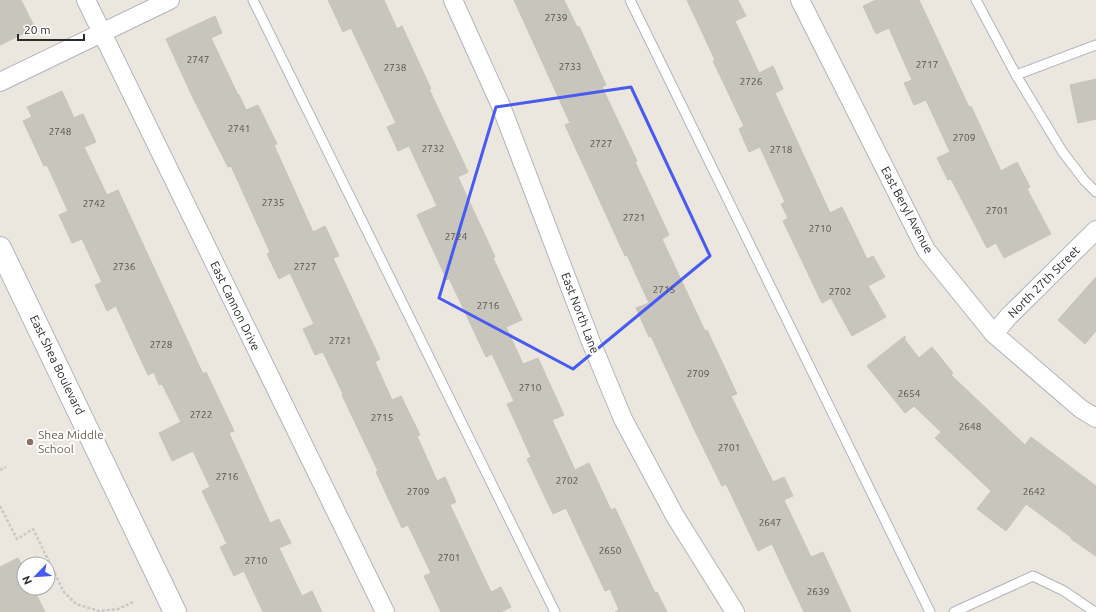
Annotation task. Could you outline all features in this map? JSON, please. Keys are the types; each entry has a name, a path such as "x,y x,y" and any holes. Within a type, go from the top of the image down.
{"street":[{"name":"East Cannon Drive","path":"86,0 385,612"},
{"path":"0,82 170,0"},
{"name":"East North Lane","path":"452,0 502,106 590,342 623,419 675,516 735,612"},
{"name":"East Beryl Avenue","path":"800,0 926,250 994,334 1081,409 1096,418"},
{"name":"North 27th Street","path":"994,334 1008,317 1096,230"},
{"name":"East Shea Boulevard","path":"0,248 175,612"}],"lane":[{"path":"253,0 556,612"},
{"path":"630,0 930,612"},
{"path":"976,0 1016,75 1062,151 1084,180 1096,192"},
{"path":"1016,75 1096,45"},
{"path":"954,612 1033,576 1064,591 1095,612"}],"path":[{"path":"43,449 56,442"},
{"path":"0,470 6,467"},
{"path":"0,506 17,539 33,529 64,592 76,604 99,611 118,609 133,602"}],"highlighted area":[{"path":"631,87 710,256 573,369 439,298 496,107"}],"building":[{"path":"0,0 21,0 35,28 0,45"},
{"path":"328,0 384,0 397,29 402,26 431,89 429,89 468,172 458,177 522,320 506,327 523,364 538,358 564,415 552,420 575,470 589,463 611,510 615,508 655,593 657,592 667,612 615,612 619,610 610,589 605,591 566,508 553,514 527,459 531,457 507,404 514,401 492,354 486,357 449,278 447,280 417,215 437,206 409,146 398,151 387,127 396,123 351,28 343,32"},
{"path":"514,0 564,0 577,27 579,26 606,85 602,87 637,161 635,162 669,235 662,239 705,331 707,330 737,394 731,396 773,482 784,477 793,496 784,500 811,557 823,552 851,612 804,612 772,544 758,551 726,484 722,486 651,336 649,337 636,308 649,303 627,255 625,256 565,125 570,123"},
{"path":"687,0 738,0 746,16 735,21 759,73 773,66 783,89 775,93 830,213 842,207 867,259 873,256 885,277 868,286 886,317 852,336 831,298 822,303 783,221 788,218 781,204 785,202 760,147 749,152 739,129 744,126 713,61 715,60"},
{"path":"876,0 919,0 1001,171 1017,162 1030,187 1027,189 1051,234 1004,258 996,243 987,248 951,179 948,180 937,158 950,152 926,100 914,105 904,83 912,80 889,28 876,34 863,6"},
{"path":"215,16 222,33 211,38 238,95 246,110 258,105 277,144 274,145 313,232 325,226 339,256 333,258 380,359 375,362 392,400 401,396 420,435 417,436 437,481 445,477 456,502 450,505 491,592 501,587 511,607 501,612 441,612 424,576 431,573 408,525 402,528 376,472 378,471 323,352 315,355 303,329 314,324 290,273 279,279 267,254 270,252 231,166 228,167 193,98 166,39"},
{"path":"1096,79 1096,119 1078,123 1070,85"},
{"path":"62,91 74,118 83,114 96,142 84,147 107,195 118,190 203,374 206,372 234,431 229,433 270,523 279,519 291,543 279,548 302,596 312,591 322,612 263,612 244,571 234,576 220,547 227,544 202,491 210,487 193,451 172,461 159,433 181,422 162,384 159,385 154,372 148,375 116,306 107,311 95,285 102,282 82,239 72,243 59,215 68,211 47,165 44,166 23,121 32,117 27,107"},
{"path":"1096,277 1096,331 1085,344 1058,320"},
{"path":"905,336 905,340 919,358 932,347 953,373 951,375 1025,445 1031,437 1096,486 1096,556 1071,539 1072,538 1026,504 1006,531 977,509 991,491 935,438 941,432 914,406 905,413 867,366"},
{"path":"16,559 16,596 37,596 45,612 0,612 0,567"}],"place":[{"name":"Shea Middle School","path":"30,442"}]}
